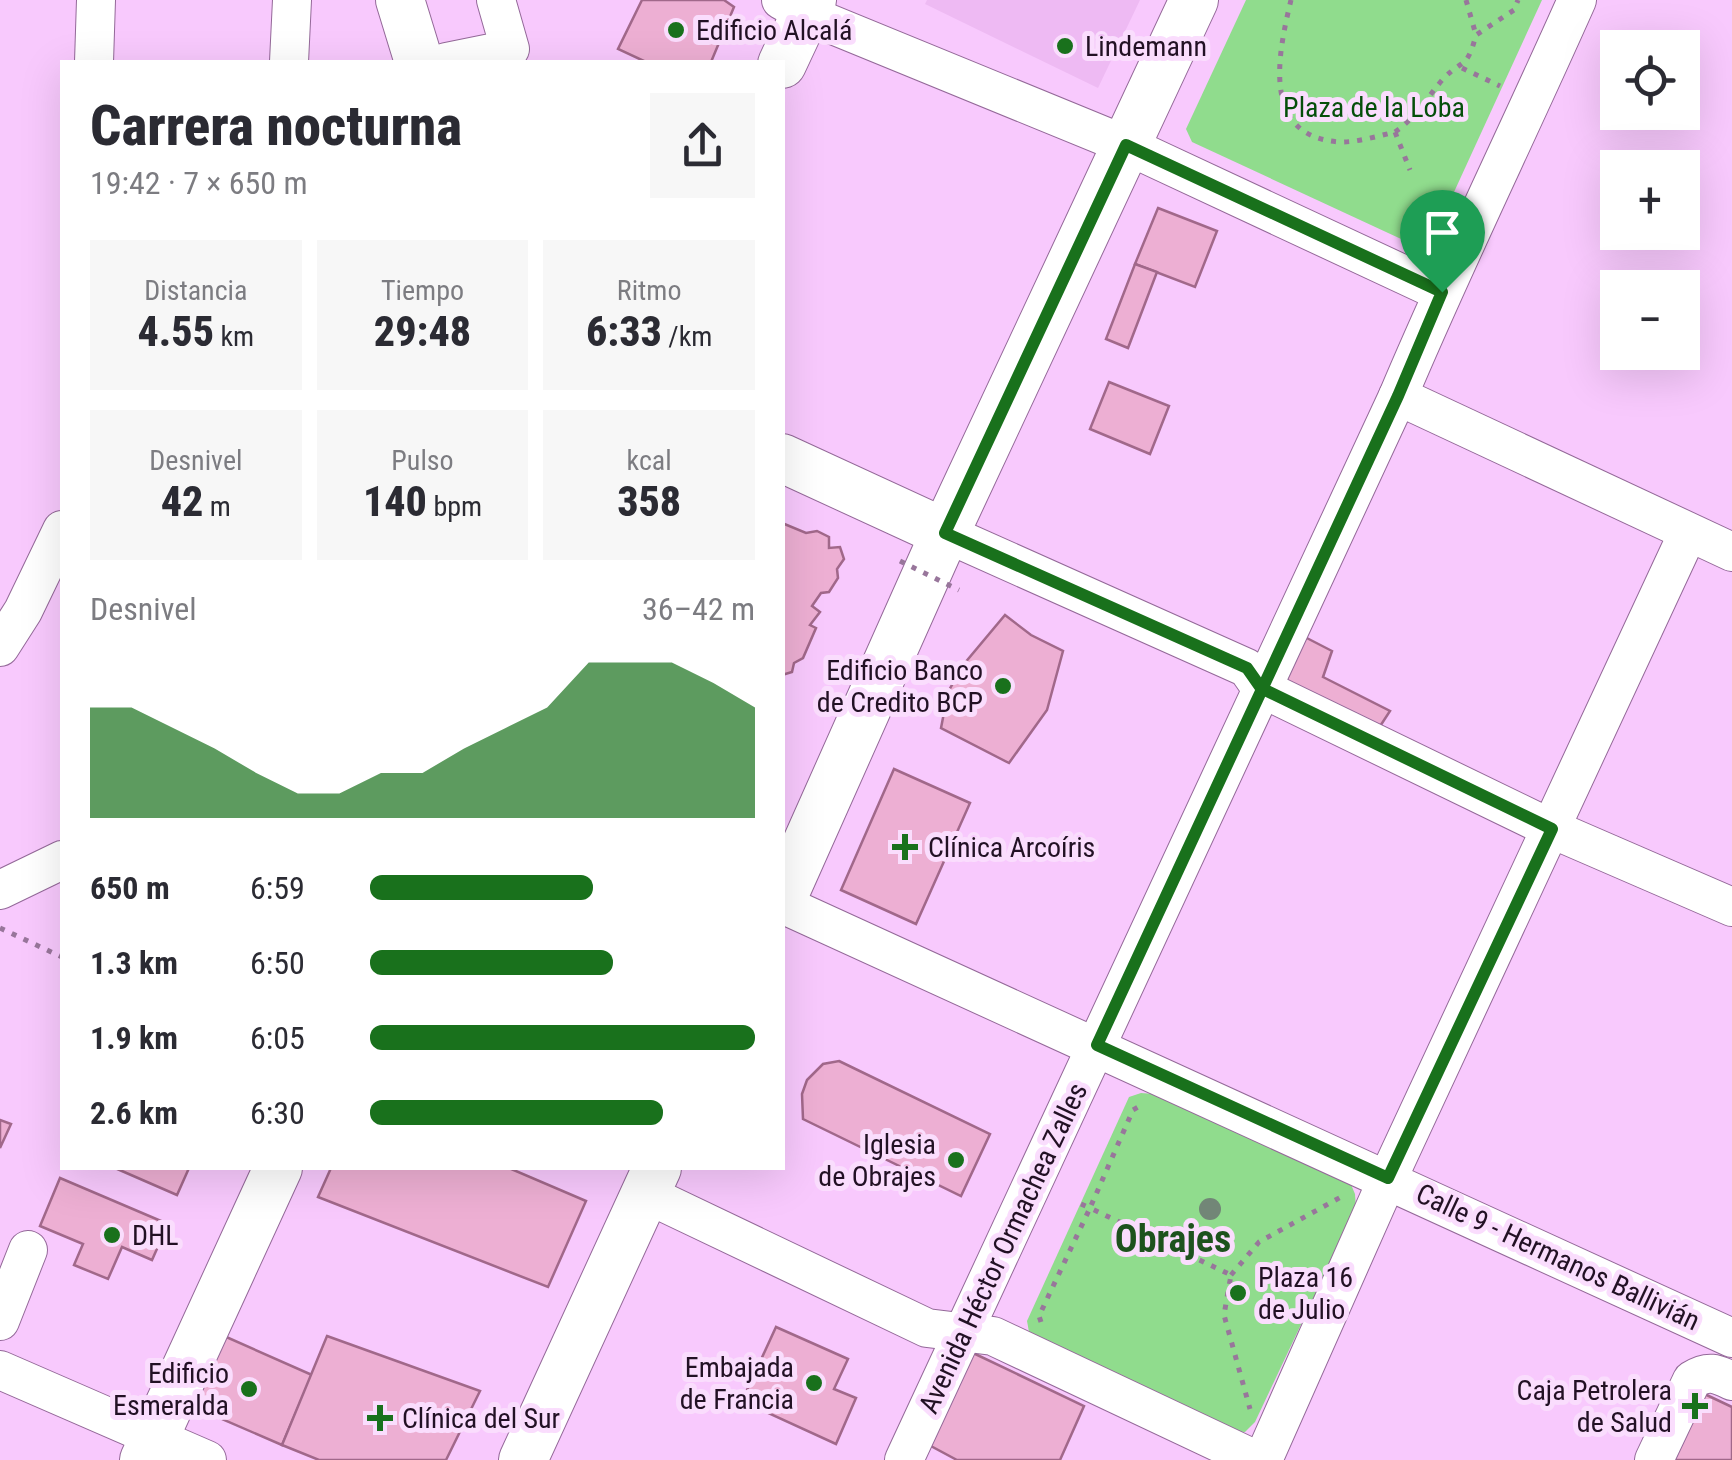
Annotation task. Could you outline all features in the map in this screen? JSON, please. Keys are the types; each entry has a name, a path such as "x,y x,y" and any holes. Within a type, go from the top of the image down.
{"main road":[{"path":"400,0 418,60"},
{"path":"785,895 945,533 1194,0"},
{"path":"783,60 800,4"},
{"path":"785,459 945,533"},
{"path":"150,1448 277,1170"},
{"path":"523,1460 650,1180"}],"street":[{"path":"94,60 96,0"},
{"path":"289,60 292,0"},
{"path":"457,60 510,50 496,0"},
{"name":"Avenida Héctor Ormachea Zalles","path":"904,1460 1398,396 1577,0"},
{"path":"800,4 1126,145 1442,292"},
{"path":"1398,396 1732,552"},
{"path":"0,648 12,609 60,533"},
{"path":"945,533 1247,668 1261,688 1552,829 1732,907"},
{"path":"650,1180 926,1328 992,1336 1260,1460 1688,533"},
{"path":"0,890 60,861"},
{"name":"Calle 9 - Hermanos Ballivián","path":"785,903 1732,1338"},
{"path":"0,1321 28,1250"},
{"path":"0,1370 150,1448 207,1460"},
{"path":"1654,1460 1692,1380 1714,1372 1732,1381"}],"path":[{"path":"1292,0 1277,72 1285,112 1311,137 1343,142 1395,132 1422,110 1446,76 1462,68 1472,53 1476,35 1466,0"},
{"path":"1476,35 1514,10 1518,0"},
{"path":"1462,68 1509,90"},
{"path":"1395,132 1410,170"},
{"path":"900,561 958,590"},
{"path":"0,928 60,955"},
{"path":"1042,1326 1039,1316 1133,1110 1152,1104"},
{"path":"1336,1187 1345,1205"},
{"path":"1259,1398 1251,1414 1224,1314 1231,1275 1259,1242 1342,1197"},
{"path":"1080,1204 1231,1275"}],"shaded area":[{"name":"Lindemann","path":"927,0 1140,0 1098,88 925,4"}],"green space":[{"name":"Plaza de la Loba","path":"1246,0 1542,0 1427,251 1192,142 1186,129"},
{"name":"Plaza 16 de Julio","path":"1154,1094 1350,1182 1355,1194 1356,1208 1255,1422 1245,1432 1227,1431 1029,1332 1027,1321 1129,1097"}],"building":[{"name":"Edificio Alcalá","path":"642,0 724,0 734,7 712,60 642,60 618,49"},
{"path":"1158,208 1217,231 1195,287 1135,264"},
{"path":"1135,264 1157,272 1128,348 1106,339"},
{"path":"1109,382 1169,406 1150,454 1090,429"},
{"path":"785,524 829,537 829,548 840,547 844,559 829,592 821,593 812,606 820,612 810,625 816,628 792,672 785,674"},
{"name":"Edificio Banco de Credito BCP","path":"1005,615 1031,635 1063,651 1047,710 1009,763 941,728 948,692 964,664"},
{"path":"1299,634 1332,651 1323,677 1390,711 1373,737 1276,687"},
{"name":"Clínica Arcoíris","path":"894,769 970,803 916,924 841,890"},
{"path":"839,1061 990,1134 961,1196 803,1119 802,1094 807,1080 823,1064"},
{"path":"0,1120 11,1124 0,1148"},
{"path":"120,1170 188,1170 177,1195"},
{"path":"330,1170 514,1170 586,1201 548,1287 318,1197"},
{"name":"DHL","path":"60,1178 168,1224 152,1260 122,1247 108,1279 74,1265 83,1244 40,1226"},
{"path":"776,1327 848,1359 834,1389 856,1398 836,1444 742,1401"},
{"name":"Edificio Esmeralda","path":"215,1332 312,1375 282,1445 185,1403"},
{"name":"Clínica del Sur","path":"327,1336 480,1391 446,1460 319,1460 282,1445"},
{"path":"971,1352 1084,1406 1060,1460 957,1460 929,1445"},
{"name":"Caja Petrolera de Salud","path":"1694,1389 1732,1407 1732,1460 1661,1460"}],"place":[{"name":"Edificio Alcalá","path":"676,30"},
{"name":"Lindemann","path":"1065,46"},
{"name":"Edificio Banco de Credito BCP","path":"1003,686"},
{"name":"Clínica Arcoíris","path":"905,847"},
{"name":"Iglesia de Obrajes","path":"956,1160"},
{"name":"DHL","path":"112,1235"},
{"name":"Plaza 16 de Julio","path":"1238,1293"},
{"name":"Embajada de Francia","path":"814,1383"},
{"name":"Edificio Esmeralda","path":"249,1389"},
{"name":"Caja Petrolera de Salud","path":"1695,1406"},
{"name":"Clínica del Sur","path":"380,1418"}],"district":[{"name":"Obrajes","path":"1173,1239"}],"route":[{"path":"1442,292 1126,145 945,533 1247,668 1261,688 1552,829 1388,1178 1097,1045 1261,688 1398,396 1442,292"}]}
